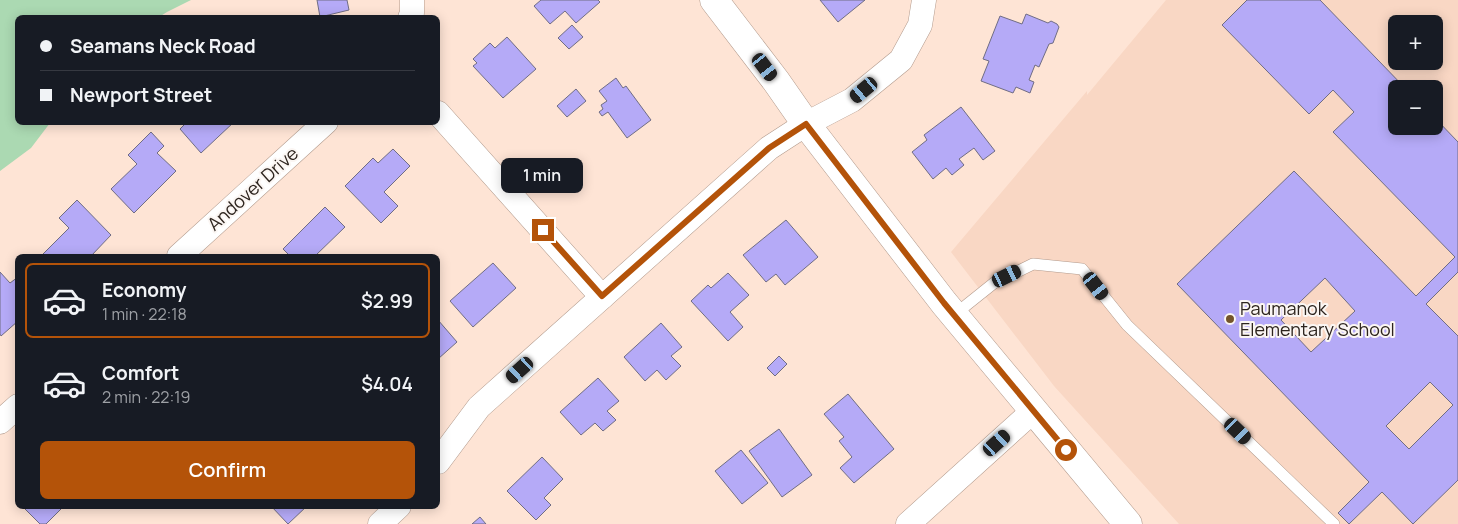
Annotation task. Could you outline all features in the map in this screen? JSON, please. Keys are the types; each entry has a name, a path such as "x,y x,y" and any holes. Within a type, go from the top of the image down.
{"main road":[{"path":"714,0 776,80 806,124 954,315 1128,524"}],"street":[{"path":"411,15 412,0"},
{"path":"440,459 479,407 769,148 806,124 852,100 900,60 920,25 924,0"},
{"path":"440,116 602,296"},
{"name":"Andover Drive","path":"181,254 323,125"},
{"path":"0,422 15,409"},
{"path":"908,524 1033,411"},
{"path":"380,524 395,509"}],"lane":[{"path":"954,315 994,283 1033,264 1082,269 1127,325 1334,524"}],"shaded area":[{"name":"Paumanok Elementary School","path":"1166,0 1458,0 1458,524 1179,524 1054,386 951,252 1087,91 1087,95"}],"green space":[{"path":"0,0 191,0 162,15 15,15 15,125 48,125 31,148 0,171"}],"building":[{"path":"317,0 347,0 349,10 320,15"},
{"path":"541,0 598,0 600,2 576,23 565,11 550,24 534,6"},
{"path":"820,0 865,0 838,22"},
{"path":"1247,0 1320,0 1397,80 1388,80 1388,135 1443,135 1443,126 1458,142 1458,272 1426,304 1458,336 1458,480 1413,524 1382,492 1349,524 1338,513 1369,482 1177,284 1294,171 1416,296 1455,257 1333,132 1354,112 1333,90 1309,114 1222,25","holes":["1325,278 1355,311 1311,352 1281,320","1430,382 1453,405 1409,449 1386,426"]},
{"path":"1026,14 1048,23 1051,21 1059,27 1053,43 1049,44 1039,67 1035,65 1029,80 1034,82 1030,93 1016,87 1013,93 981,81 989,61 983,59 1000,16 1022,24"},
{"path":"572,25 583,37 569,49 558,38"},
{"path":"507,37 536,69 503,98 473,66 477,63 473,59 490,43 495,48"},
{"path":"616,78 623,88 626,86 651,120 627,138 608,112 602,116 599,112 603,109 601,105 607,101 599,91"},
{"path":"576,89 586,101 567,117 557,106"},
{"path":"961,107 995,151 983,160 974,148 959,159 964,165 952,175 946,168 933,179 912,152 927,140 924,135"},
{"path":"184,125 231,125 201,153 180,129"},
{"path":"151,132 164,146 157,153 176,171 134,213 111,189 137,164 128,155"},
{"path":"393,149 410,166 384,192 398,206 381,223 345,186 373,158 378,163"},
{"path":"77,200 111,235 93,254 43,254 69,228 59,218"},
{"path":"325,207 345,227 317,254 288,254 283,249"},
{"path":"786,220 818,257 785,285 776,274 766,282 743,255"},
{"path":"493,263 516,288 473,327 450,301"},
{"path":"0,272 10,283 15,279 15,324 1,336"},
{"path":"728,273 749,295 730,312 743,327 728,341 691,301 708,285 711,288"},
{"path":"440,322 457,342 440,357"},
{"path":"661,323 682,347 671,356 681,366 666,380 657,370 645,381 624,357"},
{"path":"779,356 787,364 775,376 767,368"},
{"path":"598,378 619,401 607,411 616,420 603,431 595,423 581,435 560,412"},
{"path":"848,394 894,449 854,483 840,468 852,457 839,441 844,437 824,414"},
{"path":"779,429 812,475 782,497 749,451"},
{"path":"741,450 768,483 742,504 715,471"},
{"path":"542,457 563,479 544,498 551,505 536,520 507,491"},
{"path":"25,509 61,509 46,524 40,524"},
{"path":"274,509 304,509 288,524"},
{"path":"480,517 486,524 472,524"}],"place":[{"name":"Paumanok Elementary School","path":"1230,319"}],"route":[{"path":"543,230 602,296 769,148 806,124 944,303 1066,450"}]}
